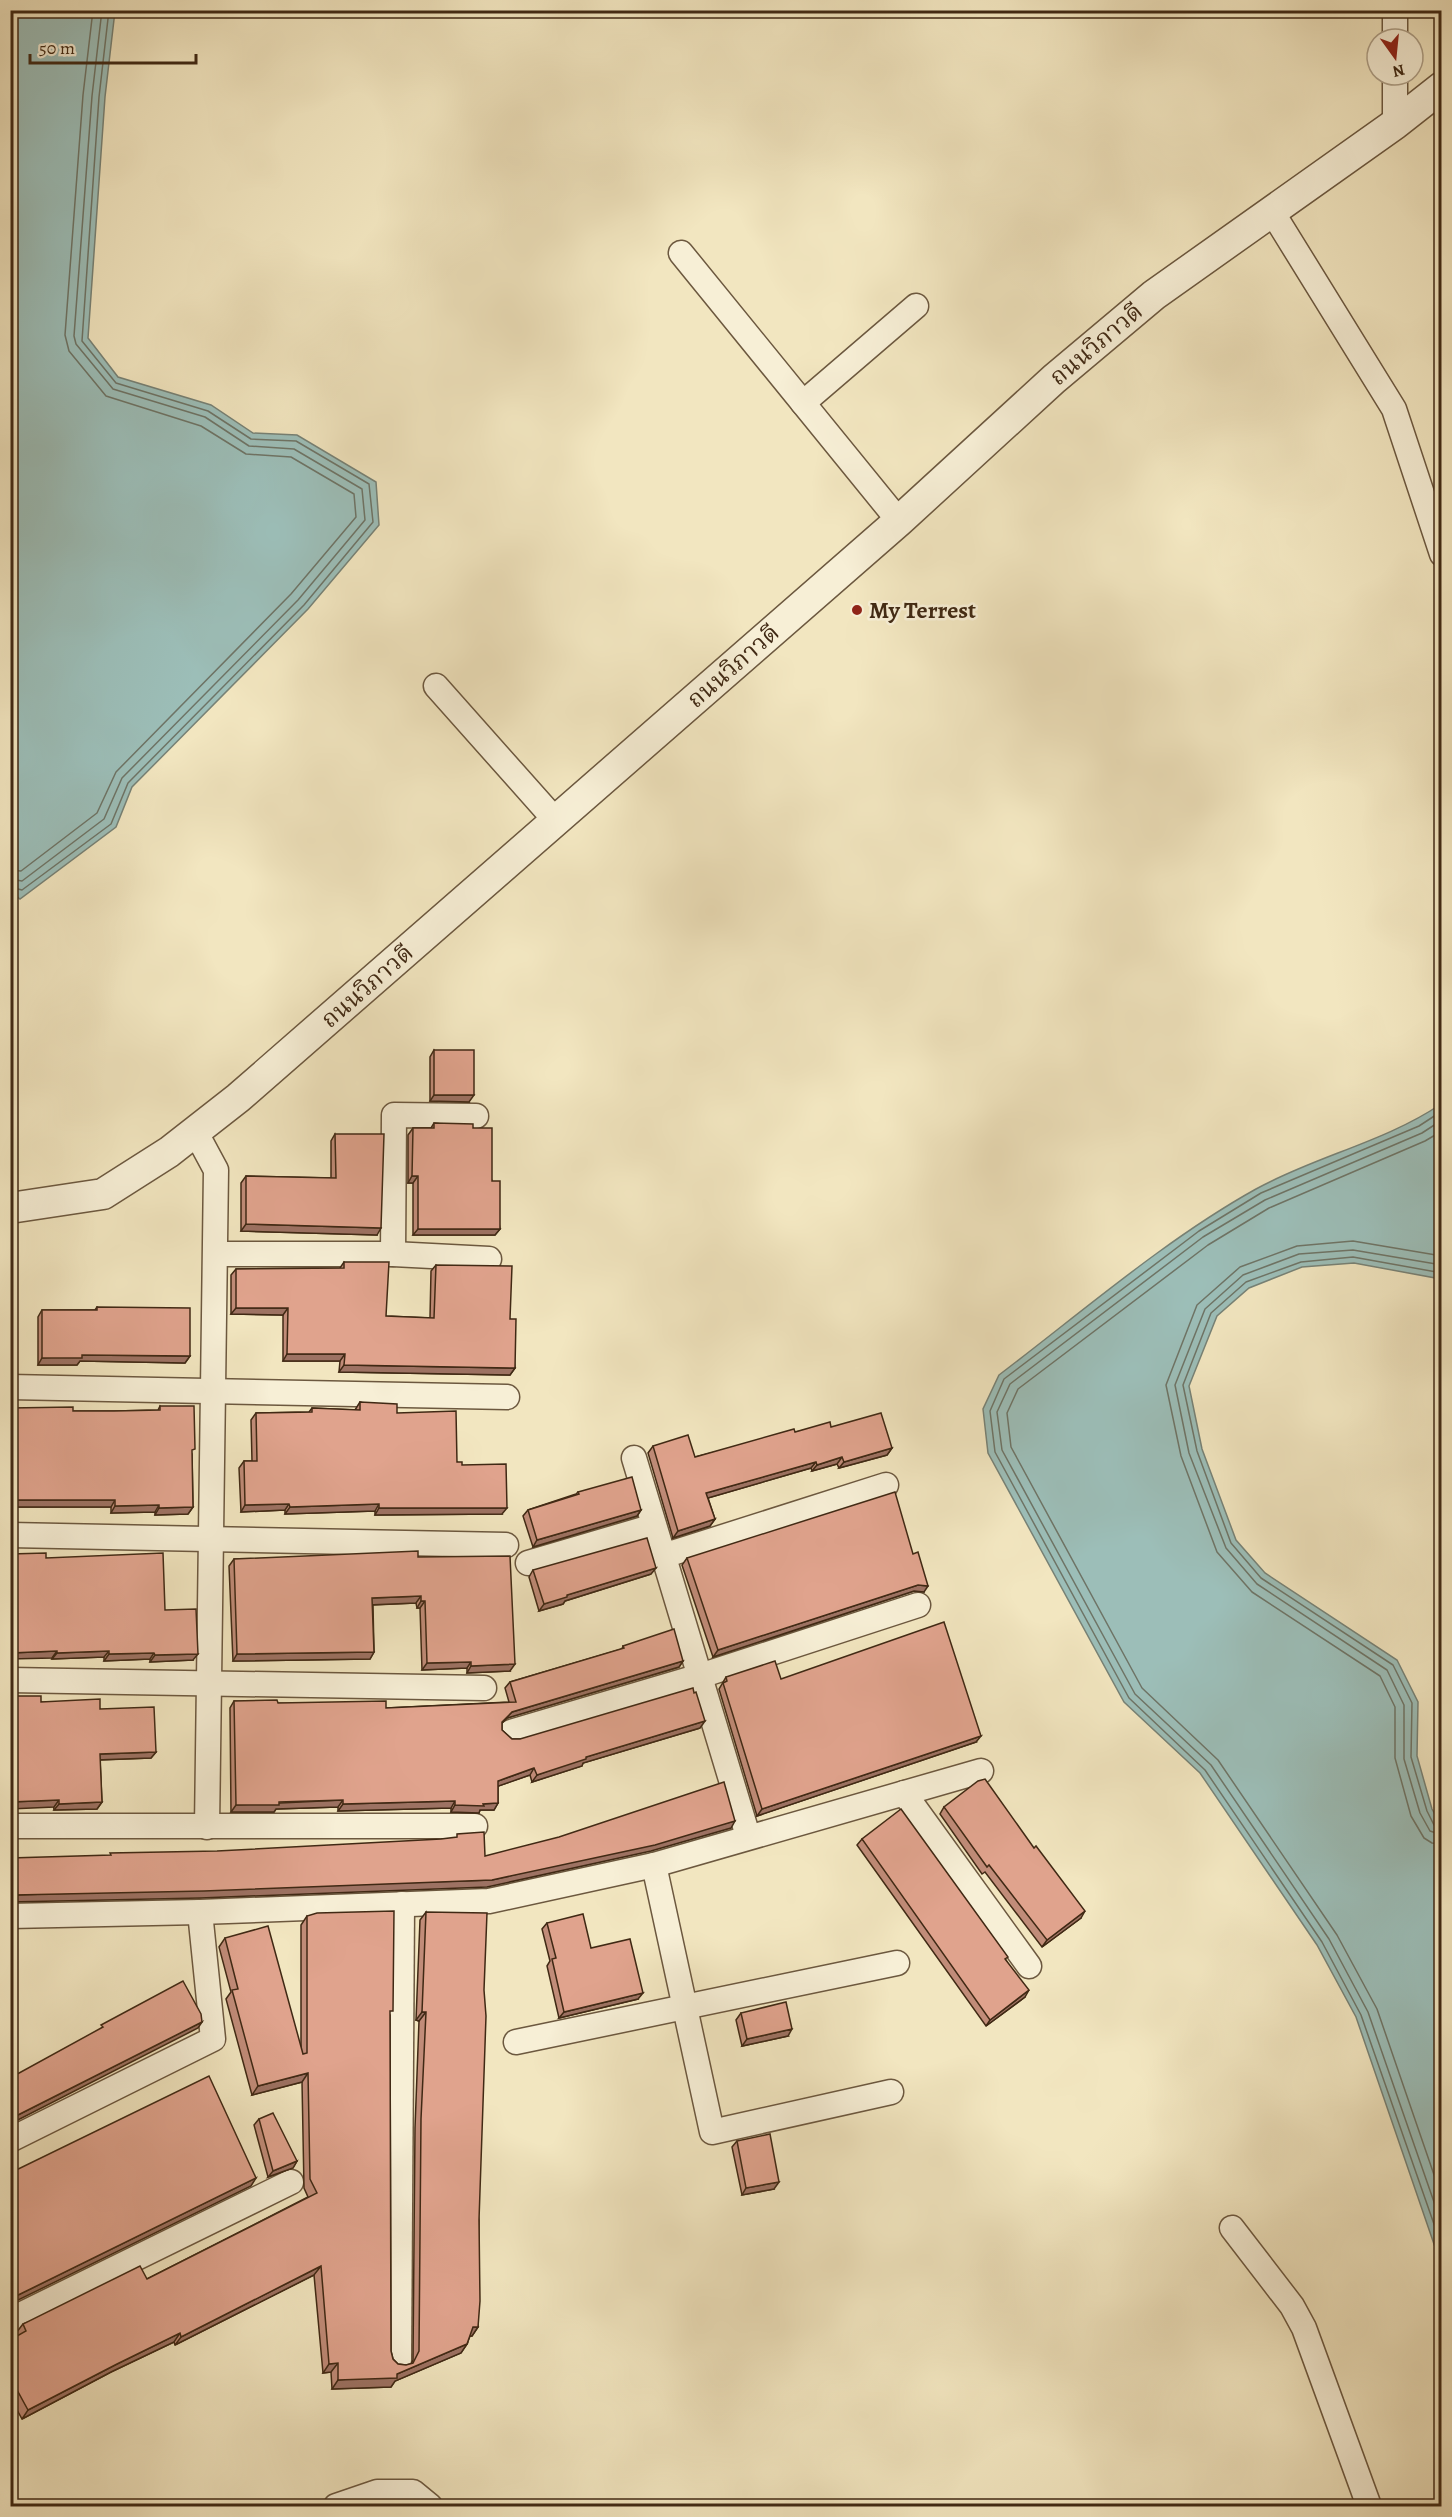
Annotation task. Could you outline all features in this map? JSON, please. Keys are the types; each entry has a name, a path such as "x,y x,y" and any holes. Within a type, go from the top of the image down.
{"street":[{"path":"1395,10 1395,27"},
{"path":"1395,87 1395,124"},
{"name":"ถนนวิภาวดี","path":"10,1208 104,1194 169,1152 238,1098 899,521 1054,379 1154,295 1395,124 1442,87"},
{"path":"1271,210 1394,409 1442,554"},
{"path":"681,253 899,521"},
{"path":"803,403 916,306"},
{"path":"436,686 556,821"},
{"path":"393,1254 394,1115 476,1116"},
{"path":"195,1131 216,1170 207,1827"},
{"path":"216,1254 393,1254 489,1259"},
{"path":"10,1387 507,1397"},
{"path":"634,1458 748,1836"},
{"path":"663,1556 886,1485"},
{"path":"528,1563 654,1526"},
{"path":"10,1534 506,1545"},
{"path":"511,1732 700,1677 918,1605"},
{"path":"10,1680 484,1688"},
{"path":"10,1916 200,1912 489,1901 654,1864 981,1771"},
{"path":"904,1793 1029,1966"},
{"path":"10,1826 476,1826"},
{"path":"654,1864 712,2132 891,2092"},
{"path":"399,2360 402,1904"},
{"path":"10,2140 213,2039 200,1912"},
{"path":"516,2042 897,1963"},
{"path":"10,2320 291,2182"},
{"path":"1233,2228 1293,2306 1304,2328 1369,2506"},
{"path":"336,2506 377,2492 413,2492 430,2506"}],"water":[{"path":"11,10 115,11 105,97 88,338 118,377 211,405 253,433 297,435 376,482 379,525 308,609 132,787 116,827 20,899 10,891"},
{"path":"1441,1104 1441,1279 1354,1263 1302,1267 1249,1288 1217,1316 1189,1386 1202,1449 1236,1540 1265,1573 1397,1660 1418,1702 1417,1756 1432,1809 1442,1827 1441,2259 1356,2017 1317,1945 1200,1773 1124,1702 988,1453 983,1409 999,1375 1125,1277 1190,1230 1279,1177 1397,1129"}],"building":[{"path":"434,1050 474,1050 474,1095 434,1095"},
{"path":"434,1123 473,1124 473,1128 492,1128 492,1181 500,1181 500,1229 418,1229 418,1176 412,1176 413,1128 434,1128"},
{"path":"335,1134 384,1134 381,1228 246,1224 246,1176 336,1178"},
{"path":"344,1262 389,1262 386,1316 434,1318 436,1265 512,1266 510,1319 516,1319 515,1368 344,1365 345,1354 287,1354 288,1308 236,1308 236,1269 344,1268"},
{"path":"97,1307 190,1308 190,1356 82,1355 82,1358 42,1358 42,1310 97,1310"},
{"path":"360,1402 397,1404 397,1413 456,1411 457,1462 462,1462 462,1465 506,1464 507,1508 379,1508 379,1504 290,1507 289,1504 245,1505 244,1461 257,1461 256,1413 312,1412 312,1408 360,1410"},
{"path":"160,1406 194,1406 193,1507 115,1506 115,1500 10,1500 10,1408 73,1407 73,1411 114,1411 160,1410"},
{"path":"881,1413 892,1448 844,1462 842,1457 817,1465 816,1462 706,1493 715,1519 678,1531 653,1446 688,1435 695,1457 794,1429 795,1432 830,1422 831,1427"},
{"path":"632,1477 641,1510 537,1540 528,1510 579,1494 578,1492"},
{"path":"895,1492 913,1554 918,1552 928,1586 918,1585 718,1650 687,1558"},
{"path":"647,1538 656,1568 544,1604 533,1570"},
{"path":"418,1551 418,1557 510,1556 515,1664 471,1666 471,1662 427,1663 425,1601 421,1601 421,1596 372,1598 374,1652 237,1654 234,1559"},
{"path":"46,1553 46,1558 163,1553 165,1610 196,1609 198,1654 109,1654 109,1651 10,1653 10,1554"},
{"path":"944,1622 981,1736 762,1809 723,1683 727,1681 726,1677 775,1661 781,1679"},
{"path":"674,1629 683,1661 512,1712 502,1722 502,1730 512,1739 520,1739 693,1688 705,1721 586,1757 586,1759 537,1775 534,1768 498,1781 498,1803 483,1804 484,1806 455,1805 455,1801 343,1804 343,1800 279,1802 279,1805 236,1805 234,1701 277,1700 278,1703 386,1701 386,1708 516,1702 510,1682 624,1648 623,1646"},
{"path":"10,1696 41,1696 41,1702 100,1699 100,1709 154,1707 156,1752 100,1754 102,1802 59,1804 59,1800 10,1802"},
{"path":"985,1779 1034,1848 1036,1846 1085,1911 1047,1940 989,1865 987,1867 944,1807 978,1781"},
{"path":"724,1782 735,1821 655,1845 492,1880 10,1896 10,1858 217,1851 441,1839 457,1837 457,1834 484,1832 485,1856 559,1837"},
{"path":"901,1809 1008,1957 1005,1959 1029,1990 990,2020 862,1839"},
{"path":"394,1911 393,2011 390,2011 391,2351 393,2359 398,2364 406,2365 413,2363 419,2351 421,2119 426,2012 422,2012 426,1912 487,1913 479,2220 480,2301 478,2327 473,2327 467,2344 397,2374 397,2378 338,2380 338,2363 329,2364 321,2266 181,2337 180,2333 28,2410 10,2377 10,2340 26,2331 23,2324 140,2266 147,2279 317,2193 310,2179 308,2073 258,2086 232,1990 238,1989 225,1938 268,1926 303,2054 307,2053 307,1916 317,1913"},
{"path":"583,1914 591,1948 630,1939 643,1993 564,2012 552,1959 556,1958 547,1923"},
{"path":"183,1981 201,2014 202,2022 10,2119 10,2078"},
{"path":"786,2002 792,2029 747,2039 741,2013"},
{"path":"209,2076 256,2178 10,2299 10,2173"},
{"path":"273,2113 297,2161 273,2171 259,2119"},
{"path":"770,2134 779,2182 746,2188 737,2141"}],"place":[{"name":"My Terrest","path":"857,610"}]}
